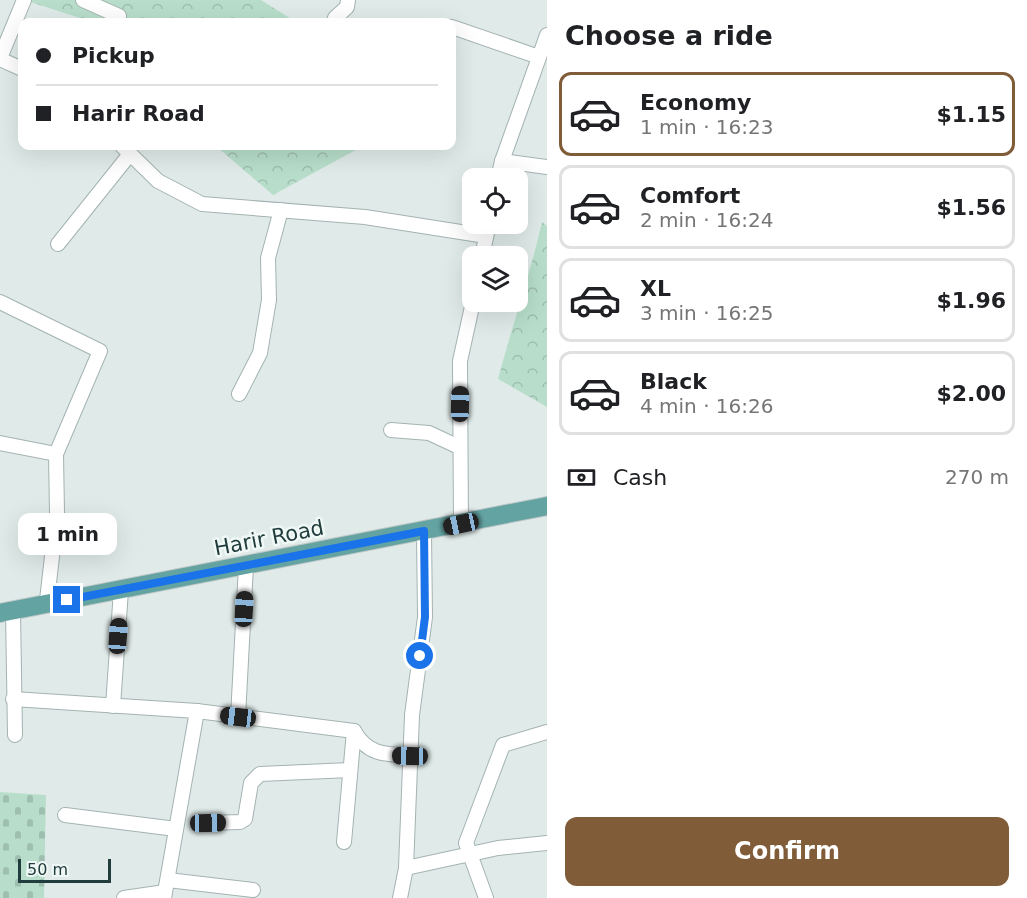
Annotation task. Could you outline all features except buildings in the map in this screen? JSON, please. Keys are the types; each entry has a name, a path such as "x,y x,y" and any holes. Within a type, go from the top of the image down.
{"main road":[{"name":"Harir Road","path":"7,612 547,506"}],"street":[{"path":"18,67 0,59 24,0"},
{"path":"83,0 119,16"},
{"path":"335,18 347,7 348,0"},
{"path":"456,28 539,57"},
{"path":"500,168 547,35"},
{"path":"58,244 125,150"},
{"path":"127,150 158,182 202,204 462,227"},
{"path":"502,161 547,167"},
{"path":"238,394 260,353 269,300 268,258 281,210"},
{"path":"0,302 100,351 56,454 57,513 46,600 49,604"},
{"path":"461,524 460,362 471,312"},
{"path":"391,430 429,433 459,447"},
{"path":"0,443 56,454"},
{"path":"400,898 406,868 410,756 425,617 424,531"},
{"path":"238,717 246,566"},
{"path":"113,706 121,590"},
{"path":"7,612 15,735"},
{"path":"13,699 197,711 354,731"},
{"path":"165,890 197,711"},
{"path":"354,731 362,744 374,751 410,756"},
{"path":"344,842 354,731"},
{"path":"486,898 466,843 503,745 547,732"},
{"path":"208,823 240,822 245,819 251,783 260,774 351,770"},
{"path":"65,815 176,829"},
{"path":"406,868 470,854 547,843"},
{"path":"124,898 165,890 253,890"}],"green space":[{"path":"24,0 261,0 290,18 80,18"},
{"path":"221,150 356,150 273,195"},
{"path":"542,222 547,226 547,407 498,379 517,312 528,312 528,275"},
{"path":"0,792 46,795 44,898 0,898"}],"route":[{"path":"67,600 424,531 425,617 420,656"}]}
